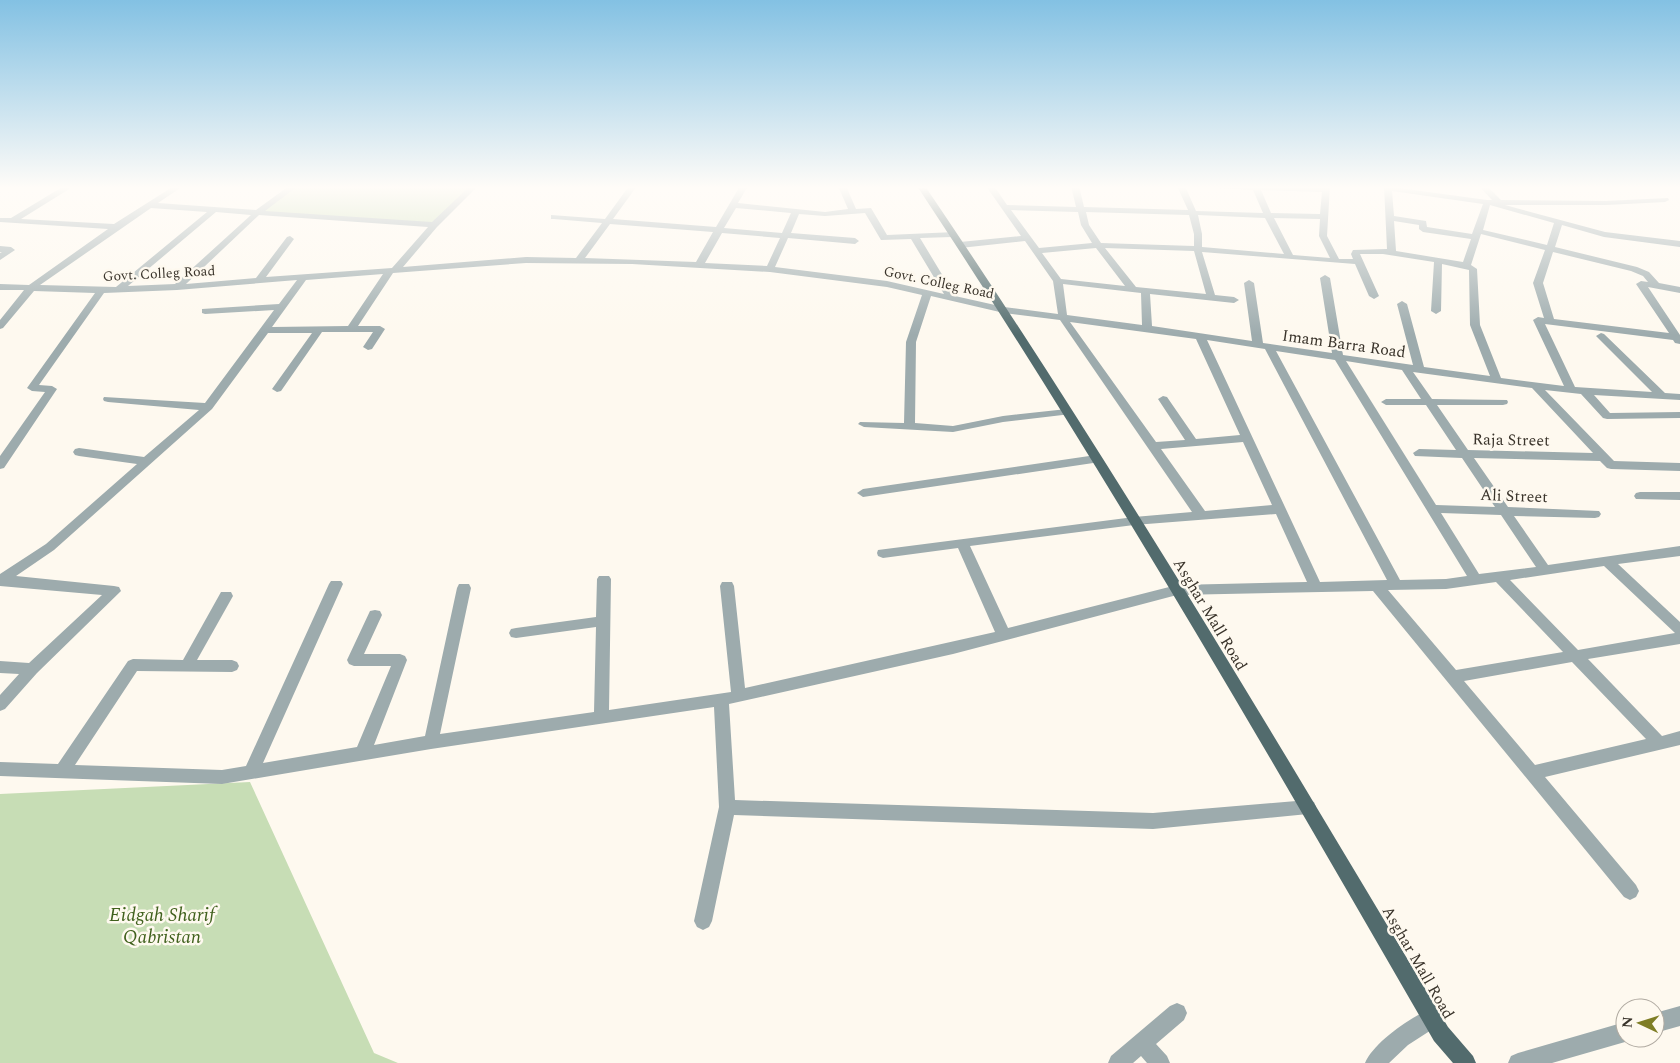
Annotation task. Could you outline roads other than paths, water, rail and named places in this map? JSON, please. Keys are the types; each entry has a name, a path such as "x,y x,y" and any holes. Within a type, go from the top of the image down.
{"main road":[{"name":"Asghar Mall Road","path":"954,236 1004,310 1134,521 1308,807 1441,1034 1466,1063"}],"street":[{"path":"0,325 31,288 104,236"},
{"path":"119,289 183,236"},
{"path":"177,287 233,236"},
{"path":"351,329 393,270 424,236"},
{"path":"579,260 597,236"},
{"path":"699,265 715,236"},
{"path":"770,269 785,236"},
{"path":"792,236 855,241"},
{"path":"883,236 884,238 914,236 956,239 1026,238 1058,281 1063,318 1201,515"},
{"path":"914,236 950,298"},
{"path":"1091,236 1132,288"},
{"path":"1198,236 1198,249 1212,297"},
{"path":"1279,236 1290,257"},
{"path":"1323,236 1336,261"},
{"path":"1391,236 1392,253"},
{"path":"1464,265 1467,264 1476,236"},
{"path":"1484,236 1550,248 1634,268 1646,274 1656,285"},
{"path":"1550,321 1538,284 1554,236"},
{"path":"1614,236 1662,240 1666,236 1680,242"},
{"path":"259,281 290,239"},
{"path":"1036,251 1097,245 1198,249 1336,261 1358,261"},
{"path":"0,249 11,250 0,257"},
{"path":"1374,296 1354,254 1356,252 1392,253 1464,265 1473,270 1475,325 1497,380"},
{"name":"Govt. Colleg Road","path":"0,287 101,290 177,287 526,260 632,261 770,269 887,284 1004,310"},
{"path":"1436,311 1438,261"},
{"path":"1,580 50,546 208,407 303,278"},
{"path":"1325,278 1338,358 1476,580"},
{"path":"1058,281 1234,300"},
{"path":"1248,284 1264,347 1397,586"},
{"path":"1678,340 1641,284 1680,290"},
{"path":"0,465 52,389 32,388 101,290"},
{"path":"1145,290 1147,329"},
{"path":"909,426 911,342 927,293"},
{"path":"1402,304 1419,369"},
{"path":"205,310 281,307"},
{"name":"Imam Barra Road","path":"1004,310 1200,336 1338,358 1571,390 1680,397"},
{"path":"1571,390 1538,320 1678,340"},
{"path":"1666,321 1680,323"},
{"path":"277,389 319,329"},
{"path":"264,330 380,329 368,347"},
{"path":"1200,336 1316,587"},
{"path":"1602,336 1662,396"},
{"path":"1405,367 1545,570"},
{"path":"1535,385 1606,463 1616,467 1680,466"},
{"path":"1584,391 1607,416 1680,416"},
{"path":"108,399 208,407"},
{"path":"1163,399 1193,443"},
{"path":"1386,402 1430,404 1503,402"},
{"path":"864,424 953,429 1003,419 1067,412"},
{"path":"1152,446 1247,438"},
{"path":"78,452 146,461"},
{"name":"Raja Street","path":"1419,453 1601,457"},
{"path":"863,493 1096,459"},
{"path":"1640,496 1680,496"},
{"name":"Ali Street","path":"1432,509 1595,514"},
{"path":"883,553 1134,521 1280,510"},
{"path":"962,543 1004,635"},
{"path":"0,769 222,776 431,742 721,700 1004,635 1176,590 1446,584 1680,551"},
{"path":"1607,562 1680,630"},
{"path":"1499,577 1659,743"},
{"path":"601,717 604,579"},
{"path":"0,705 32,669 114,591 1,580"},
{"path":"251,772 336,584"},
{"path":"727,586 739,696"},
{"path":"1377,586 1630,891"},
{"path":"431,742 464,588"},
{"path":"187,665 226,596"},
{"path":"363,753 400,660 354,660 375,615"},
{"path":"516,633 603,621"},
{"path":"1452,677 1680,638"},
{"path":"62,771 133,665 232,666"},
{"path":"0,667 32,669"},
{"path":"703,921 727,807 721,700"},
{"path":"1532,773 1680,738"},
{"path":"727,807 1153,821 1308,807"},
{"path":"1118,1063 1177,1013"},
{"path":"1665,1020 1680,1016"},
{"path":"1375,1063 1401,1038 1432,1018"},
{"path":"1518,1063 1615,1035"},
{"path":"1142,1043 1160,1063"}],"park label":[{"name":"Eidgah Sharif Qabristan","path":"162,925"}]}
